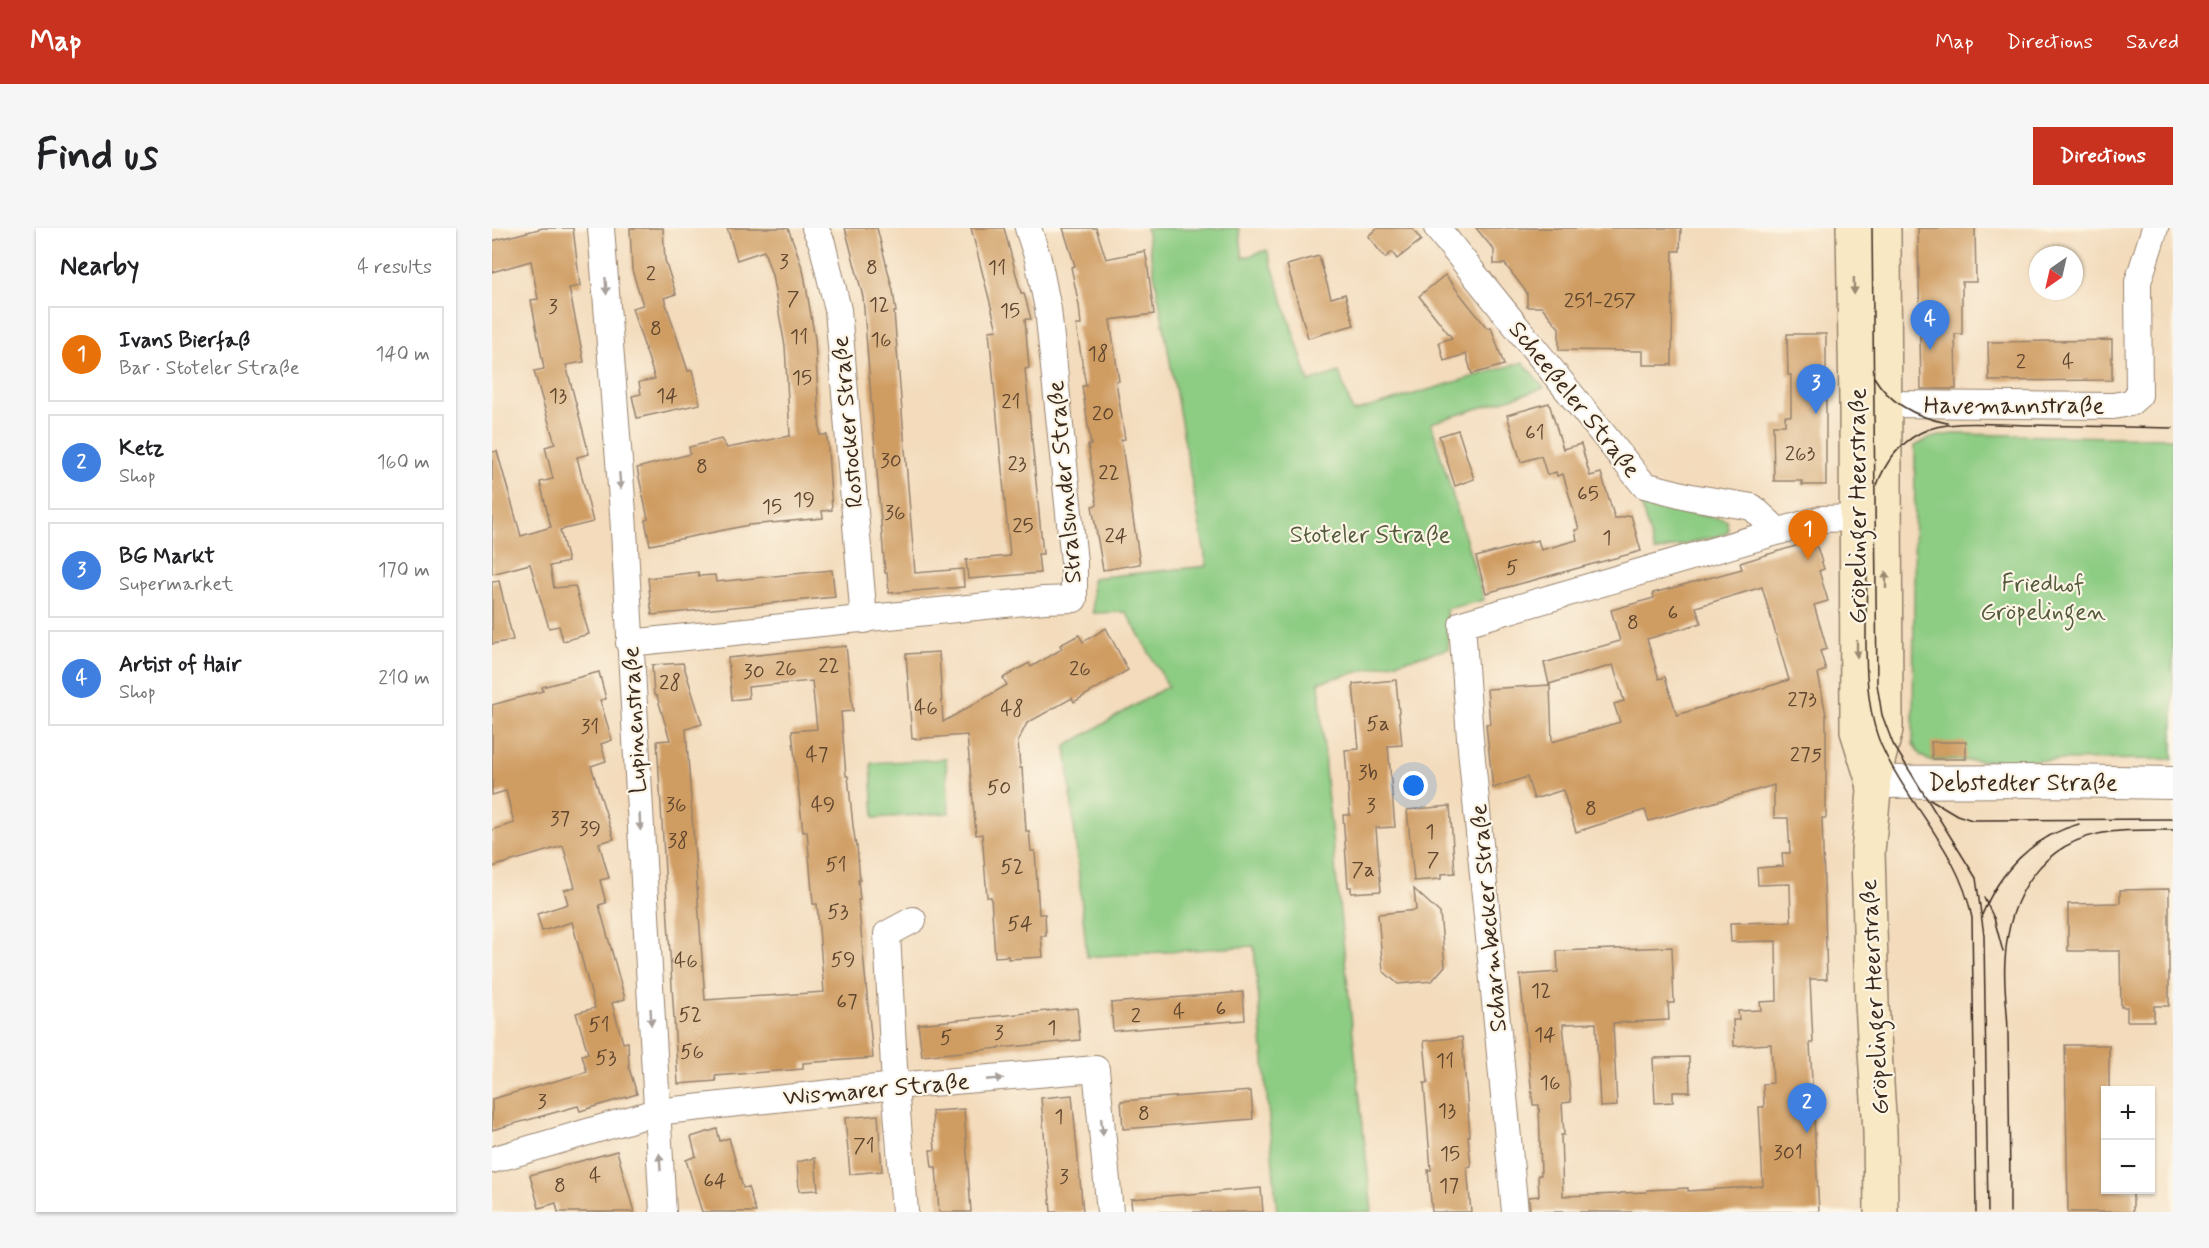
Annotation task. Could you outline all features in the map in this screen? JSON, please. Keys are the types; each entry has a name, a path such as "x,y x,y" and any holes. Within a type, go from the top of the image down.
{"main road":[{"name":"Gröpelinger Heerstraße","path":"1853,228 1857,731 1873,782"},
{"name":"Gröpelinger Heerstraße","path":"1881,1212 1880,1131 1872,1004 1868,851 1873,782 1886,729 1884,228"}],"street":[{"name":"Lupinenstraße","path":"601,228 623,513 663,1212"},
{"name":"Rostocker Straße","path":"815,228 822,243 838,310 864,620"},
{"name":"Stralsunder Straße","path":"864,620 1044,600 1074,599 1074,562 1048,309 1038,259 1028,228"},
{"name":"Scheeßeler Straße","path":"1437,228 1644,485 1680,495 1752,507 1778,531"},
{"name":"Havemannstraße","path":"1885,404 2114,406 2130,403 2139,395 2138,282 2155,228"},
{"path":"1778,531 1821,519 1857,518"},
{"name":"Scharmbecker Straße","path":"1515,1212 1470,738 1462,624 1778,531"},
{"path":"629,643 864,620"},
{"name":"Debstedter Straße","path":"1873,782 2173,783"},
{"path":"905,1212 895,1086 887,934 913,920"},
{"name":"Wismarer Straße","path":"492,1160 656,1112 895,1086 1096,1069 1110,1212"}],"green space":[{"name":"Stoteler Straße","path":"1146,228 1239,228 1243,258 1267,250 1309,382 1339,372 1353,412 1523,362 1544,388 1431,423 1484,600 1446,609 1448,649 1319,682 1326,781 1372,1212 1277,1212 1254,946 1087,957 1066,746 1168,686 1126,612 1093,613 1092,578 1207,566"},
{"name":"Friedhof Gröpelingen","path":"1953,434 2173,438 2173,759 1930,761 1921,756 1913,744 1915,446 1930,438"},
{"path":"1641,505 1723,519 1727,521 1728,531 1725,534 1655,552"},
{"path":"946,759 949,813 874,818 871,763"}],"building":[{"path":"543,228 573,228 580,286 569,288 584,362 566,365 589,454 577,457 593,522 560,530 568,562 550,566 554,588 575,586 589,634 563,641 559,626 549,628 530,564 492,574 492,452 497,451 521,536 551,527 540,482 553,479 545,447 555,444 534,371 544,369 531,300 538,299 531,261 492,272 492,241"},
{"path":"630,228 663,228 665,260 676,294 664,298 688,371 692,370 700,404 637,418 632,396 641,394 639,382 655,379 632,308 643,305 632,270"},
{"path":"727,228 788,228 797,252 804,274 815,339 820,435 827,435 832,510 822,511 823,518 749,525 650,545 645,520 648,519 637,468 690,454 689,447 721,439 727,448 790,436 785,346 772,275 764,251 737,260"},
{"path":"845,228 877,228 893,291 915,573 963,569 964,587 889,593 887,573 885,573 863,297"},
{"path":"971,228 1004,228 1021,293 1024,293 1031,319 1025,319 1029,368 1025,369 1043,554 1038,554 1040,573 968,579 966,560 1010,556 989,331 997,330"},
{"path":"1063,228 1096,228 1106,259 1145,251 1154,314 1110,320 1125,439 1121,440 1140,564 1103,570 1092,506 1097,505 1082,386 1086,386 1076,325 1081,325 1071,267 1075,266"},
{"path":"1377,228 1412,228 1421,240 1397,259 1392,252 1385,258 1368,236"},
{"path":"1476,228 1681,228 1680,251 1673,251 1672,365 1643,365 1643,351 1559,350 1559,328 1542,307 1527,307 1527,293 1505,264 1494,264 1494,250"},
{"path":"1918,228 1975,228 1976,282 1962,282 1962,334 1955,334 1956,389 1921,389"},
{"path":"1319,256 1331,298 1345,294 1354,325 1308,338 1287,265"},
{"path":"1445,275 1487,328 1491,327 1504,365 1472,374 1466,354 1444,361 1439,342 1452,338 1419,296"},
{"path":"1787,334 1826,334 1826,485 1802,485 1802,481 1774,481 1773,425 1785,425 1785,416 1791,416 1791,375 1788,375"},
{"path":"2112,340 2112,380 1989,381 1988,342"},
{"path":"1549,403 1563,449 1581,444 1590,476 1601,473 1615,519 1631,515 1641,551 1486,593 1476,557 1538,540 1541,550 1577,540 1575,530 1579,529 1563,474 1557,476 1556,472 1547,475 1541,456 1521,462 1507,415"},
{"path":"1458,430 1474,479 1455,486 1439,436"},
{"path":"1815,540 1824,569 1819,571 1828,601 1814,605 1827,649 1820,651 1826,670 1818,673 1826,715 1826,818 1822,818 1827,979 1810,979 1813,1043 1810,1043 1819,1212 1530,1212 1529,1197 1539,1196 1538,1175 1541,1175 1539,1105 1533,1105 1520,975 1558,972 1557,951 1672,947 1674,1003 1668,1003 1669,1020 1613,1023 1617,1106 1600,1107 1596,1023 1563,1024 1571,1102 1562,1103 1563,1196 1763,1186 1759,1107 1764,1107 1763,1084 1773,1083 1771,1044 1734,1046 1733,1020 1739,1020 1738,1011 1761,1010 1760,1002 1777,1001 1776,941 1731,942 1730,923 1791,922 1790,884 1758,885 1757,868 1783,866 1782,853 1790,853 1788,818 1774,818 1774,785 1649,821 1645,810 1576,832 1563,790 1534,799 1527,777 1493,788 1486,724 1490,724 1487,689 1550,685 1552,742 1620,722 1614,704 1624,701 1613,665 1549,684 1544,663 1620,641 1611,610 1654,598 1653,593 1742,569 1740,563","holes":["1762,587 1789,680 1677,715 1665,677 1659,679 1647,639 1701,623 1696,607"]},
{"path":"832,570 835,597 652,615 648,578 698,572 699,576 715,575 716,582"},
{"path":"499,581 513,640 492,644 492,582"},
{"path":"1106,628 1128,670 1074,702 1072,698 1027,723 1018,741 1026,831 1029,831 1031,851 1035,851 1039,914 1045,914 1046,936 1041,936 1043,957 1008,959 1008,956 995,957 991,897 987,897 982,834 976,835 967,735 912,739 906,654 939,652 943,722 1007,685 1003,678 1029,663 1031,667 1062,649 1060,645 1079,635 1083,642"},
{"path":"846,646 853,711 841,712 846,776 848,776 857,846 860,880 858,880 860,900 858,900 873,1058 803,1063 803,1069 715,1076 716,1081 678,1084 657,741 670,740 657,696 654,695 652,665 683,663 702,724 686,729 705,1000 824,992 817,904 813,904 807,831 803,832 792,731 817,729 812,681 748,687 749,698 732,700 728,658"},
{"path":"599,672 606,699 600,700 612,740 601,744 606,761 591,766 614,839 599,843 609,878 600,880 606,903 599,905 625,999 612,1003 623,1043 628,1042 629,1068 637,1094 580,1111 578,1106 492,1130 492,1099 587,1072 582,1055 588,1053 576,1013 595,1008 572,922 542,931 537,914 568,904 564,890 575,887 563,846 492,867 492,830 514,823 506,791 492,795 492,705 543,691 542,687"},
{"path":"1396,680 1402,745 1388,746 1395,827 1376,828 1381,891 1351,893 1351,887 1348,887 1343,815 1350,815 1345,750 1359,749 1353,684"},
{"path":"1931,742 1966,742 1966,759 1932,759"},
{"path":"1450,806 1455,873 1441,874 1441,879 1414,881 1407,810"},
{"path":"1414,889 1440,913 1445,966 1432,981 1398,984 1383,971 1378,914 1416,910"},
{"path":"2169,889 2169,1006 2154,1006 2154,1021 2127,1021 2127,1007 2121,1007 2120,951 2068,951 2068,904 2120,903 2120,890"},
{"path":"1243,992 1245,1020 1113,1031 1111,1003"},
{"path":"1077,1008 1080,1040 922,1056 918,1024"},
{"path":"1462,1037 1470,1136 1468,1136 1471,1166 1467,1167 1471,1212 1432,1212 1424,1083 1428,1083 1424,1041"},
{"path":"2065,1045 2109,1045 2109,1086 2101,1086 2101,1194 2133,1194 2133,1212 2068,1212"},
{"path":"1689,1057 1690,1092 1673,1092 1673,1102 1655,1103 1653,1058"},
{"path":"1251,1091 1253,1119 1123,1129 1121,1101"},
{"path":"1072,1095 1083,1212 1051,1212 1041,1098"},
{"path":"964,1109 971,1212 939,1212 936,1167 932,1167 930,1150 935,1150 932,1111"},
{"path":"878,1115 882,1171 850,1174 845,1118"},
{"path":"717,1129 720,1141 729,1138 743,1188 748,1187 756,1212 702,1212 686,1160 696,1156 691,1137"},
{"path":"617,1151 634,1212 558,1212 556,1203 539,1208 530,1175"},
{"path":"815,1158 818,1190 799,1191 797,1162"},
{"path":"1261,1188 1263,1212 1132,1212 1131,1199"}],"tram line":[{"path":"1872,228 1877,684 1882,715 1893,744 1976,878 1984,935 1988,1212"},
{"path":"1874,377 1888,395 1905,408 1947,423"},
{"path":"1877,485 1884,469 1899,448 1912,437 1944,425 1974,423 2173,428"},
{"path":"1867,564 1867,680 1874,725 1892,767 1957,872 1972,918 1976,1212"},
{"path":"1930,799 1957,815 1972,820 2173,819"},
{"path":"1982,915 1998,884 2020,858 2047,838 2079,824"},
{"path":"2010,1212 2005,970 2008,937 2021,894 2047,860 2064,847 2085,838 2117,831 2173,830"},
{"path":"1984,898 1994,918 2003,952"}],"place":[{"name":"Artist of Hair","path":"1930,350"},
{"name":"BG Markt","path":"1816,414"},
{"name":"Ivans Bierfaß","path":"1808,560"},
{"name":"Ketz","path":"1807,1133"}]}
